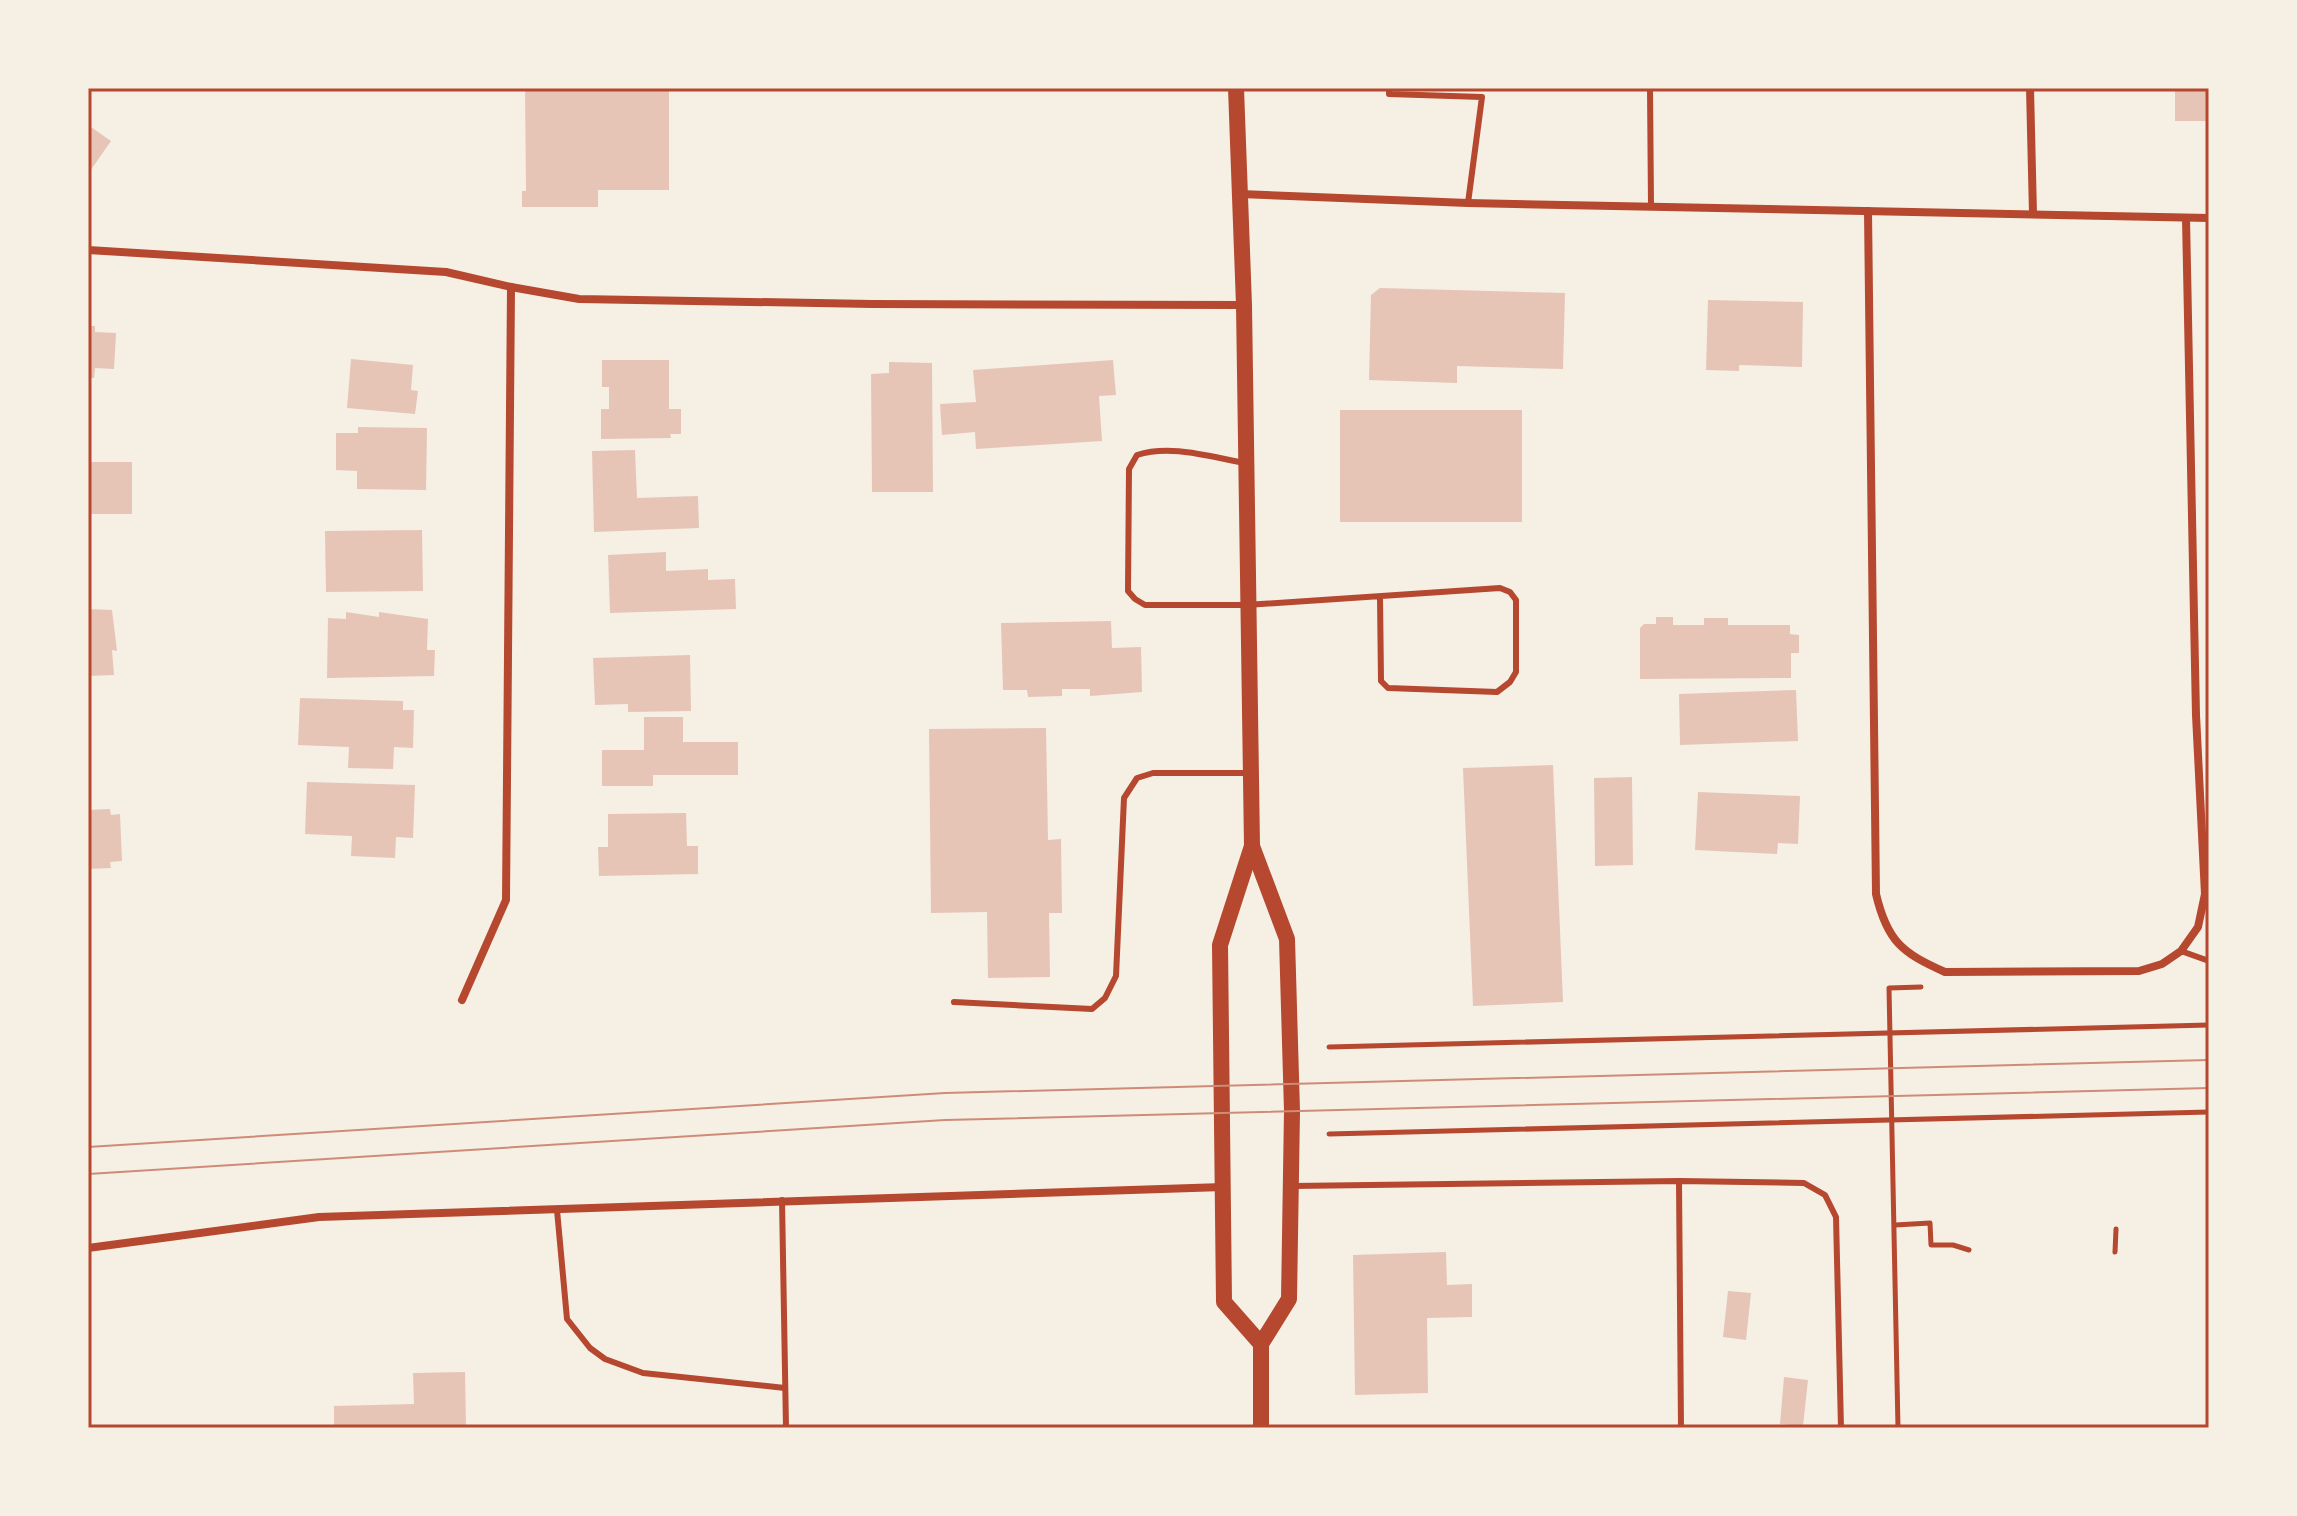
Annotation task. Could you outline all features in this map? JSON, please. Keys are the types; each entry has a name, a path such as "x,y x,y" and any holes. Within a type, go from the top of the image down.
{"main road":[{"path":"1236,88 1244,305 1246,605 1252,846 1287,939 1292,1186 1289,1299 1261,1344 1261,1428"},
{"path":"1252,846 1220,945 1224,1302 1261,1344"}],"street":[{"path":"2030,88 2033,214"},
{"path":"1240,194 1468,203 2209,218"},
{"path":"1868,211 1876,894 1882,921 1896,943 1919,960 1945,972 2139,971 2162,964 2181,951 2198,927 2205,894 2196,715 2186,218"},
{"path":"88,250 446,272 579,299 1244,305"},
{"path":"462,1000 506,900 511,287"},
{"path":"2196,715 2209,715"},
{"path":"88,1248 319,1217 1224,1187"}],"lane":[{"path":"1389,88 1389,94 1482,97 1468,203"},
{"path":"1650,88 1651,206"},
{"path":"1245,463 1171,451 1137,455 1129,469 1127,566 1128,591 1135,599 1145,605 1246,605 1500,588 1510,592 1516,600 1516,672 1510,682 1497,692 1388,688 1381,681 1380,597"},
{"path":"954,1002 1092,1009 1105,998 1116,976 1124,798 1130,788 1137,778 1153,773 1250,773"},
{"path":"2181,951 2209,961"},
{"path":"1679,1181 1681,1428"},
{"path":"1292,1186 1679,1181 1804,1183 1825,1195 1836,1217 1841,1428"},
{"path":"782,1200 786,1428"},
{"path":"557,1210 567,1319 590,1348 605,1359 643,1373 785,1388"}],"path":[{"path":"1898,1428 1889,988 1922,987 1919,960"},
{"path":"1329,1047 2209,1025"},
{"path":"1329,1134 2209,1112"},
{"path":"1895,1225 1930,1223 1931,1245 1953,1245 1969,1250"},
{"path":"2115,1252 2116,1229"}],"building":[{"path":"525,88 669,88 669,190 598,190 598,207 522,207 522,191 526,191"},
{"path":"2175,88 2209,88 2209,121 2175,121"},
{"path":"88,125 111,141 88,174"},
{"path":"1380,288 1565,293 1563,369 1457,366 1457,383 1369,380 1371,295"},
{"path":"1708,300 1803,302 1802,367 1739,365 1739,371 1706,370"},
{"path":"88,326 95,326 95,332 116,333 114,369 95,368 94,378 88,378"},
{"path":"351,359 413,365 411,390 418,391 415,414 347,408"},
{"path":"602,360 669,360 669,409 681,409 681,434 670,434 671,438 601,439 601,409 609,409 609,387 602,387"},
{"path":"1113,360 1116,395 1099,396 1102,441 976,449 975,432 942,435 940,404 976,402 973,370"},
{"path":"889,362 932,363 933,492 872,492 871,374 889,373"},
{"path":"1340,410 1522,410 1522,522 1340,522"},
{"path":"358,427 427,428 426,490 357,489 357,471 336,470 336,433 358,433"},
{"path":"635,450 637,498 698,496 699,528 594,532 592,451"},
{"path":"88,462 132,462 132,514 88,514"},
{"path":"422,530 423,591 326,592 325,531"},
{"path":"666,552 666,571 708,569 708,580 735,579 736,609 610,613 608,555"},
{"path":"88,609 112,610 117,651 112,650 114,675 88,676"},
{"path":"346,612 379,617 379,612 428,619 427,650 435,650 434,676 327,678 328,618 346,619"},
{"path":"1656,617 1673,617 1673,625 1704,625 1704,618 1728,618 1728,625 1790,625 1790,634 1799,635 1799,653 1791,653 1791,678 1640,679 1640,628 1644,624 1656,624"},
{"path":"1111,621 1112,648 1141,647 1142,692 1090,696 1090,689 1062,689 1062,696 1028,697 1027,690 1003,690 1001,623"},
{"path":"690,655 691,711 628,712 628,704 595,705 593,658"},
{"path":"1796,690 1798,741 1680,745 1679,694"},
{"path":"300,698 403,701 403,710 414,710 413,748 394,747 393,769 348,768 349,747 298,745"},
{"path":"644,717 683,717 683,742 738,742 738,775 653,775 653,786 602,786 602,750 644,750"},
{"path":"1046,728 1048,840 1061,839 1062,913 1049,913 1050,977 988,978 987,912 931,913 929,729"},
{"path":"1553,765 1563,1002 1473,1006 1463,768"},
{"path":"1632,777 1633,865 1595,866 1594,778"},
{"path":"307,782 415,785 413,838 396,837 395,858 351,856 352,836 305,834"},
{"path":"1698,792 1800,796 1798,844 1778,843 1777,854 1695,850"},
{"path":"110,809 111,815 120,814 122,861 110,862 111,868 88,869 88,810"},
{"path":"686,813 687,846 698,846 698,874 599,876 598,847 608,847 608,814"},
{"path":"1446,1252 1447,1285 1472,1284 1472,1317 1427,1318 1428,1393 1355,1395 1353,1255"},
{"path":"1728,1291 1751,1293 1746,1340 1723,1337"},
{"path":"465,1372 466,1428 334,1428 334,1406 414,1404 413,1373"},
{"path":"1784,1377 1808,1380 1803,1426 1780,1424"}],"tram line":[{"path":"88,1147 945,1093 2209,1060"},
{"path":"88,1174 945,1120 2209,1088"}]}
